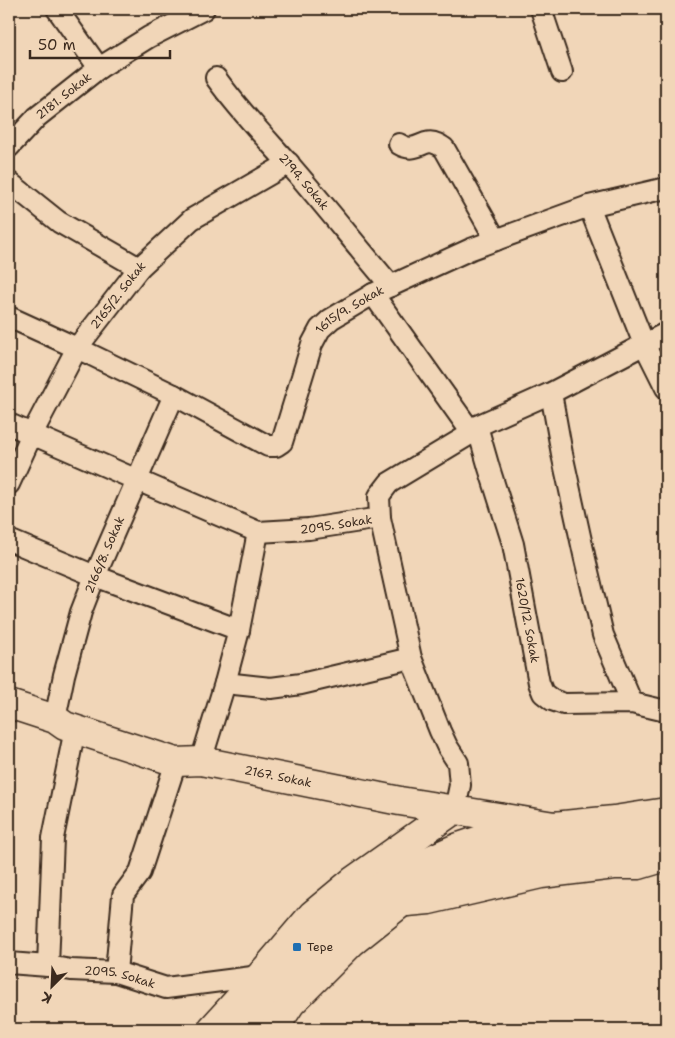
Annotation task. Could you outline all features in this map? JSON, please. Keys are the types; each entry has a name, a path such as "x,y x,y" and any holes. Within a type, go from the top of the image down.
{"main road":[{"name":"2167. Sokak","path":"9,704 65,724 189,761 400,801 554,826"},
{"path":"217,1029 226,1026 265,985 312,915 353,881 455,809"},
{"path":"212,1029 354,906 384,884 441,855 489,837 554,826 666,812"},
{"path":"274,1029 291,1003 352,942 401,903 439,877 517,852 666,836"},
{"path":"401,903 429,900 541,874 614,865 639,865 659,859 666,848"},
{"path":"248,1029 265,985"}],"street":[{"path":"56,9 99,68"},
{"name":"2181. Sokak","path":"9,147 37,117 99,68 149,37 204,9"},
{"path":"541,9 562,72"},
{"name":"2194. Sokak","path":"216,78 252,124 289,163 382,290 474,430"},
{"path":"398,144 411,148 428,142 437,143 444,148 496,240"},
{"name":"2165/2. Sokak","path":"9,484 32,434 78,348 139,268 192,219 289,163"},
{"path":"9,182 59,222 139,268"},
{"name":"1615/9. Sokak","path":"9,317 174,395 268,446 276,446 282,442 312,344 320,329 331,319 382,290 471,249 589,206 666,188"},
{"path":"589,206 644,344 666,388"},
{"path":"380,518 380,496 388,483 474,430 551,393 666,333"},
{"path":"551,393 562,454 603,635 632,703"},
{"name":"2166/8. Sokak","path":"48,966 53,838 65,724 66,666 81,612 95,576 174,395"},
{"name":"2095. Sokak","path":"9,424 258,532 309,529 380,518 411,658 447,746 458,762 460,785 455,809"},
{"name":"1620/12. Sokak","path":"474,430 513,544 539,683 543,693 552,700 564,704 632,703 666,711"},
{"path":"116,972 123,895 140,872 225,683 239,630 258,532"},
{"path":"9,540 95,576 239,630"},
{"path":"225,683 271,688 301,684 411,658"},
{"name":"2095. Sokak","path":"9,963 71,970 116,972 166,988 265,985"}],"place":[{"name":"Tepe","path":"297,947"}]}
